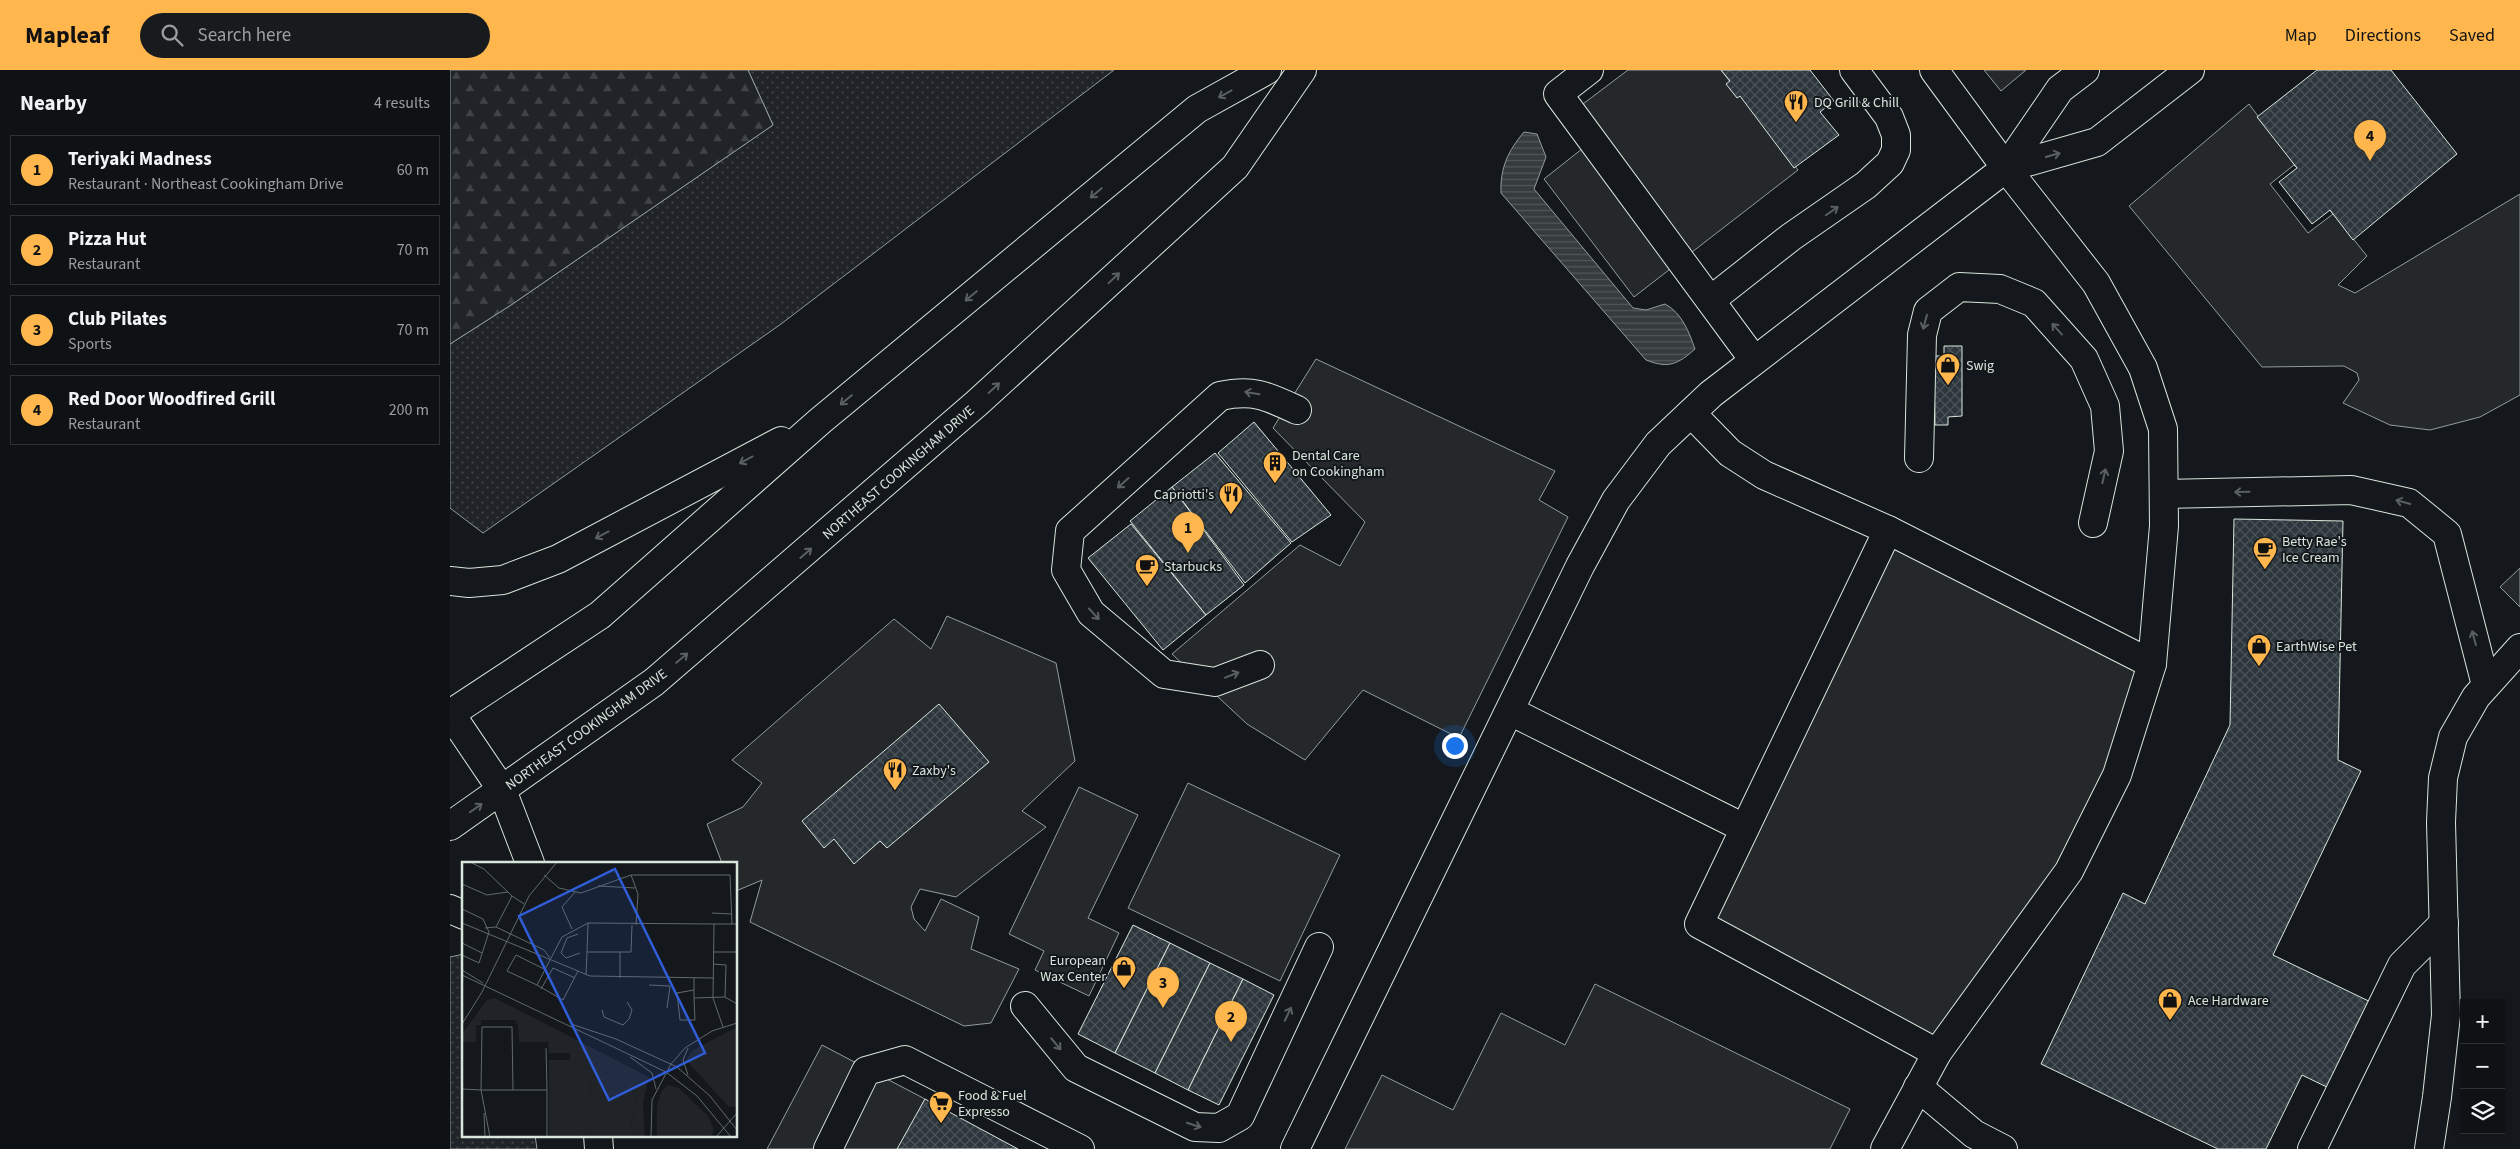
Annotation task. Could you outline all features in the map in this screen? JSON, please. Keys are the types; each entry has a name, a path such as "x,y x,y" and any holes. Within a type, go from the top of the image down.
{"main road":[{"path":"530,862 502,790 450,714 600,615 820,421 1197,109 1267,70"},
{"name":"NORTHEAST COOKINGHAM DRIVE","path":"450,826 654,682 977,403 1235,167 1302,70"},
{"path":"1589,70 1558,94 1754,360"},
{"path":"1711,300 1791,237 1866,186 1890,163 1896,150 1896,135 1889,117 1854,70"},
{"path":"1885,1149 1938,1053 2069,871 2117,775 2152,664 2164,526 2164,429 2143,368 2096,283 2006,168 1934,70"},
{"path":"1295,1149 1580,566 1616,500 1658,444 1691,413 1754,360 2006,168 2060,90 2085,70"},
{"path":"2006,168 2097,142 2190,70"},
{"path":"1919,458 1922,335 1928,311 1959,287 2000,289 2034,303 2084,359 2105,406 2109,452 2093,523"},
{"path":"1260,665 1214,682 1164,674 1091,613 1066,570 1070,531 1220,396 1241,392 1265,396 1297,410"},
{"path":"1691,413 1730,453 1764,475 1888,530 2152,664"},
{"path":"450,581 469,583 502,580 558,559 820,421"},
{"path":"2164,494 2351,490 2409,503 2447,534 2486,685"},
{"path":"1888,530 1699,924 1938,1053"},
{"path":"2429,1149 2446,1015 2441,822 2443,778 2453,737 2476,697 2520,648"},
{"path":"1510,711 1744,828"},
{"path":"450,909 462,914"},
{"path":"2312,1149 2402,965 2444,923"},
{"path":"1025,1006 1076,1068 1195,1127 1219,1128 1240,1116 1320,948"},
{"path":"828,1149 866,1070 905,1060 1080,1149"},
{"path":"1918,1087 1974,1134 2003,1149"},
{"path":"598,1136 599,1149"}],"green space":[{"path":"450,70 748,70 773,125 511,305 450,344"},
{"path":"748,70 1114,70 781,324 483,533 450,508 450,344 511,305 773,125"},
{"path":"462,954 462,1136 535,1136 537,1149 450,1149 450,957"}],"shaded area":[{"path":"1628,70 1721,70 1798,170 1634,297 1544,179 1592,141 1571,113"},
{"path":"1984,70 2026,70 2001,91"},
{"path":"2249,104 2297,168 2294,165 2270,184 2308,233 2333,214 2330,210 2367,256 2338,285 2355,293 2520,194 2520,395 2480,417 2430,430 2390,425 2343,403 2359,380 2357,373 2344,366 2262,367 2129,206"},
{"path":"1524,132 1537,134 1546,157 1534,189 1633,308 1646,310 1665,304 1676,312 1687,330 1695,349 1683,358 1673,364 1654,363 1646,360 1501,193 1502,176 1506,160"},
{"path":"1316,359 1555,471 1539,500 1568,517 1459,738 1363,690 1305,760 1247,724 1172,654 1300,545 1340,566 1365,522 1273,428"},
{"path":"1888,530 2152,664 2117,775 1937,1053 1699,924"},
{"path":"2520,568 2520,607 2500,587"},
{"path":"947,616 1056,663 1075,761 1022,811 1046,827 956,897 920,889 911,907 914,919 925,931 941,899 979,917 971,949 1019,969 991,1023 964,1026 750,922 762,880 738,890 738,862 722,862 707,824 743,807 762,783 732,760 894,619 931,649"},
{"path":"1188,783 1340,855 1280,981 1128,908"},
{"path":"1079,787 1138,815 1088,918 1119,933 1089,996 1035,970 1044,951 1009,934"},
{"path":"1595,984 1850,1109 1830,1149 1345,1149 1382,1075 1453,1110 1501,1013 1565,1045"},
{"path":"822,1045 925,1099 899,1149 767,1149"}],"building":[{"name":"DQ Grill & Chill","path":"1721,70 1810,70 1834,101 1820,112 1839,135 1794,168 1740,96 1737,98 1726,84 1730,81"},
{"path":"2317,70 2391,70 2457,154 2353,240 2330,210 2312,224 2279,182 2297,168 2257,117"},
{"name":"Swig","path":"1944,346 1962,346 1962,416 1948,417 1948,425 1935,425 1934,356 1944,356"},
{"name":"Dental Care on Cookingham","path":"1254,422 1331,515 1292,542 1218,453"},
{"name":"Capriotti's","path":"1215,453 1291,543 1245,583 1172,487"},
{"path":"1172,487 1244,585 1206,615 1130,521"},
{"path":"2234,519 2343,521 2338,760 2361,771 2273,955 2379,1006 2337,1092 2302,1075 2266,1149 2218,1149 2041,1064 2123,893 2145,904 2230,725"},
{"name":"Starbucks","path":"1131,524 1206,615 1163,650 1088,558"},
{"name":"Zaxby's","path":"939,704 989,762 887,848 880,841 854,864 834,839 824,848 802,821"},
{"name":"European Wax Center","path":"1133,925 1170,943 1115,1053 1078,1034"},
{"path":"1170,943 1210,963 1155,1073 1115,1053"},
{"path":"1210,963 1243,979 1188,1090 1155,1073"},
{"path":"1243,979 1274,995 1219,1105 1188,1090"},
{"name":"Food & Fuel Expresso","path":"925,1099 1018,1149 897,1149"}],"place":[{"name":"DQ Grill & Chill","path":"1796,123"},
{"name":"Red Door Woodfired Grill","path":"2370,161"},
{"name":"Swig","path":"1948,386"},
{"name":"Dental Care on Cookingham","path":"1275,484"},
{"name":"Capriotti's","path":"1231,515"},
{"name":"Teriyaki Madness","path":"1188,553"},
{"name":"Betty Rae's Ice Cream","path":"2265,570"},
{"name":"Starbucks","path":"1147,587"},
{"name":"EarthWise Pet","path":"2259,667"},
{"name":"Zaxby's","path":"895,791"},
{"name":"European Wax Center","path":"1124,989"},
{"name":"Club Pilates","path":"1163,1008"},
{"name":"Ace Hardware","path":"2170,1021"},
{"name":"Pizza Hut","path":"1231,1042"},
{"name":"Food & Fuel Expresso","path":"941,1124"}]}
